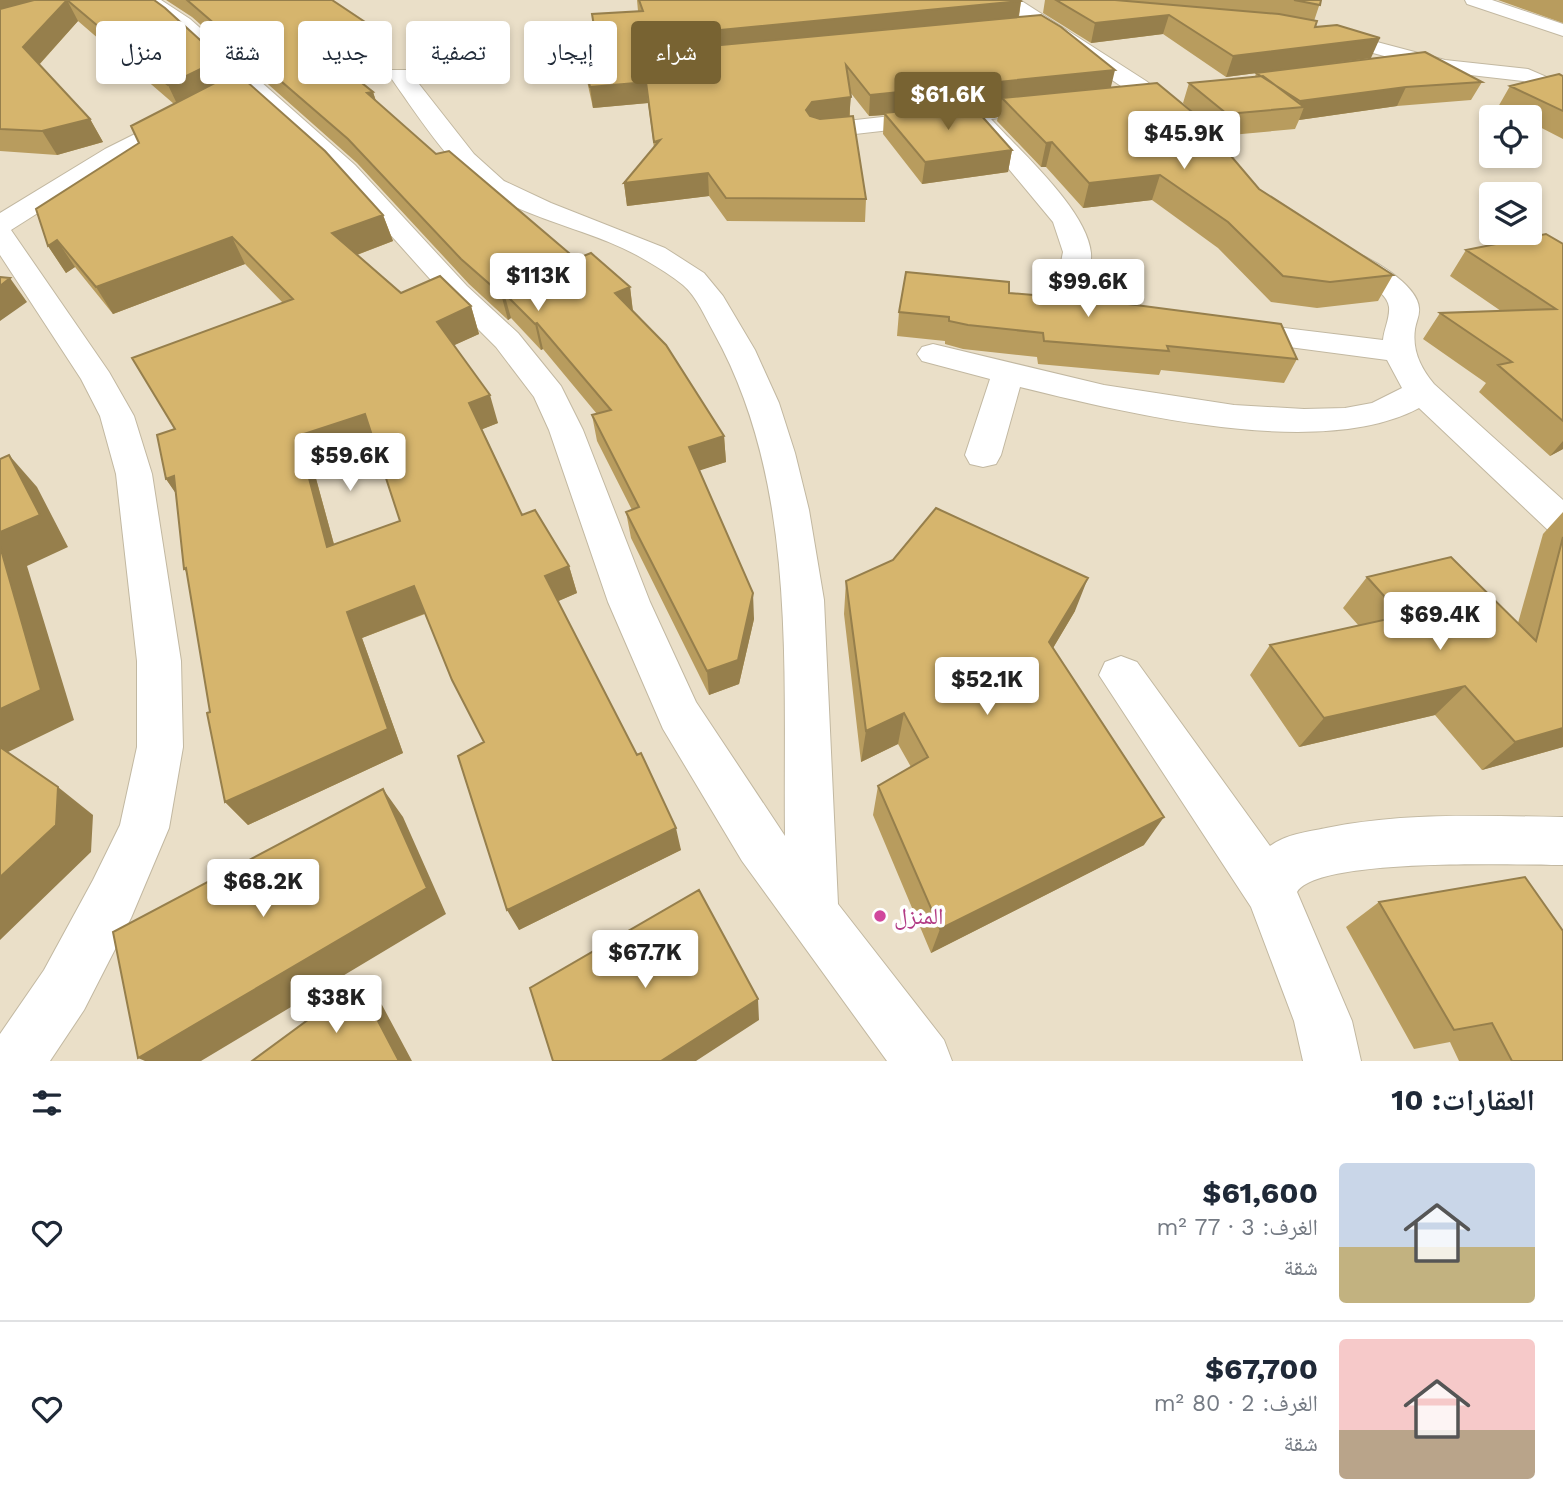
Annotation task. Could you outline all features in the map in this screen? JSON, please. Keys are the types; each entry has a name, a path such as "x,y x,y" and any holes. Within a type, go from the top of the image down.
{"street":[{"path":"149,0 183,23 238,89 346,170 457,292 507,340 549,394 566,430 629,601 679,715 760,844 923,1061"},
{"path":"1474,0 1563,30"},
{"path":"1021,13 1166,93 1199,132"},
{"path":"1303,30 1419,61 1476,72 1528,75 1563,72"},
{"path":"1369,67 1419,61"},
{"path":"400,75 466,159 495,186 542,209 655,254 694,279 708,296 739,350 762,403 777,453 790,510 803,600 812,913"},
{"path":"1528,75 1563,92"},
{"path":"1112,99 1166,93"},
{"path":"820,131 1070,103"},
{"path":"0,225 114,154 204,106"},
{"path":"974,113 1071,227 1078,254 1069,297 1073,302 1090,310 1148,320"},
{"path":"0,234 97,379 117,416 134,474 159,661 160,747 144,828 112,899 64,990 16,1061"},
{"path":"1321,241 1392,289 1403,301 1404,312 1399,330 1405,370 1422,392 1563,522"},
{"path":"1208,328 1401,352"},
{"path":"933,354 1008,374 1135,402 1237,418 1345,418 1383,411 1422,392"},
{"path":"983,455 1008,374"},
{"path":"1121,675 1271,891 1323,1021 1332,1061"},
{"path":"1271,891 1281,870 1294,860 1355,847 1417,840 1563,841"}],"building":[{"path":"34,0 67,0 23,47 90,119 42,131 0,129 0,9"},
{"path":"67,0 154,0 179,21 96,21 96,24"},
{"path":"187,0 332,0 364,21 298,21 298,84 363,84 373,92 367,93 436,154 449,151 576,259 591,253 630,287 615,293 666,345 724,436 689,447 753,593 738,660 707,671 626,512 639,507 592,415 611,410 537,323 461,259 348,139 284,84 284,21 211,21"},
{"path":"639,0 1021,1 721,30 721,21 631,21 631,83 590,87 589,84 617,84 617,21 593,21 592,14 643,11"},
{"path":"1056,0 1115,0 1279,14 1317,21 1315,27 1337,25 1380,38 1233,56 1169,15 1095,23"},
{"path":"1294,0 1321,0 1320,5"},
{"path":"1041,15 1061,27 1115,70 870,95 846,65 851,97 812,102 806,110 810,116 820,119 853,116 866,199 726,198 708,173 624,183 660,140 654,142 646,84 721,84 721,45"},
{"path":"186,27 200,40 200,69 186,76"},
{"path":"1425,52 1482,82 1406,87 1300,101 1256,73"},
{"path":"1559,74 1563,76 1563,111 1510,86"},
{"path":"1263,76 1304,107 1227,114 1189,83"},
{"path":"1157,83 1197,116 1259,189 1393,275 1330,282 1283,276 1228,222 1160,175 1089,183 1052,142 1046,143 1002,98"},
{"path":"213,84 250,84 325,151 383,215 332,233 401,293 440,276 471,306 437,322 490,395 469,403 522,515 535,510 569,566 545,576 637,755 641,753 676,828 507,910 458,756 484,742 452,680 414,586 347,612 388,729 225,802 207,713 210,712 186,568 184,569 174,476 166,479 157,435 175,429 132,358 293,299 232,237 96,287 57,240 48,246 36,209 139,143 131,126","holes":["365,414 400,521 327,547 298,436"]},
{"path":"971,104 1012,150 925,162 884,113"},
{"path":"1546,234 1563,244 1563,421 1498,365 1512,362 1440,313 1556,309 1466,250 1491,245 1542,245 1542,235"},
{"path":"906,272 1009,282 1009,293 1105,301 1281,324 1297,359 1167,346 1169,351 1044,341 1043,333 968,325 949,321 949,317 899,312"},
{"path":"0,277 10,278 0,286"},
{"path":"9,455 40,515 0,532 0,459"},
{"path":"936,508 1088,578 1049,642 1164,817 940,929 878,786 928,757 904,713 866,731 846,581 893,560"},
{"path":"1563,537 1563,728 1515,742 1465,686 1324,718 1270,645 1402,616 1367,577 1451,557 1536,641"},
{"path":"0,546 41,690 0,709"},
{"path":"0,747 58,787 56,825 0,877"},
{"path":"383,789 427,888 138,1058 113,932"},
{"path":"1525,877 1563,931 1563,1061 1512,1061 1492,1023 1454,1030 1379,902"},
{"path":"699,890 758,999 661,1061 553,1061 530,988"},
{"path":"358,983 399,1061 252,1061"}],"place":[{"name":"المنزل","path":"880,916"}]}
